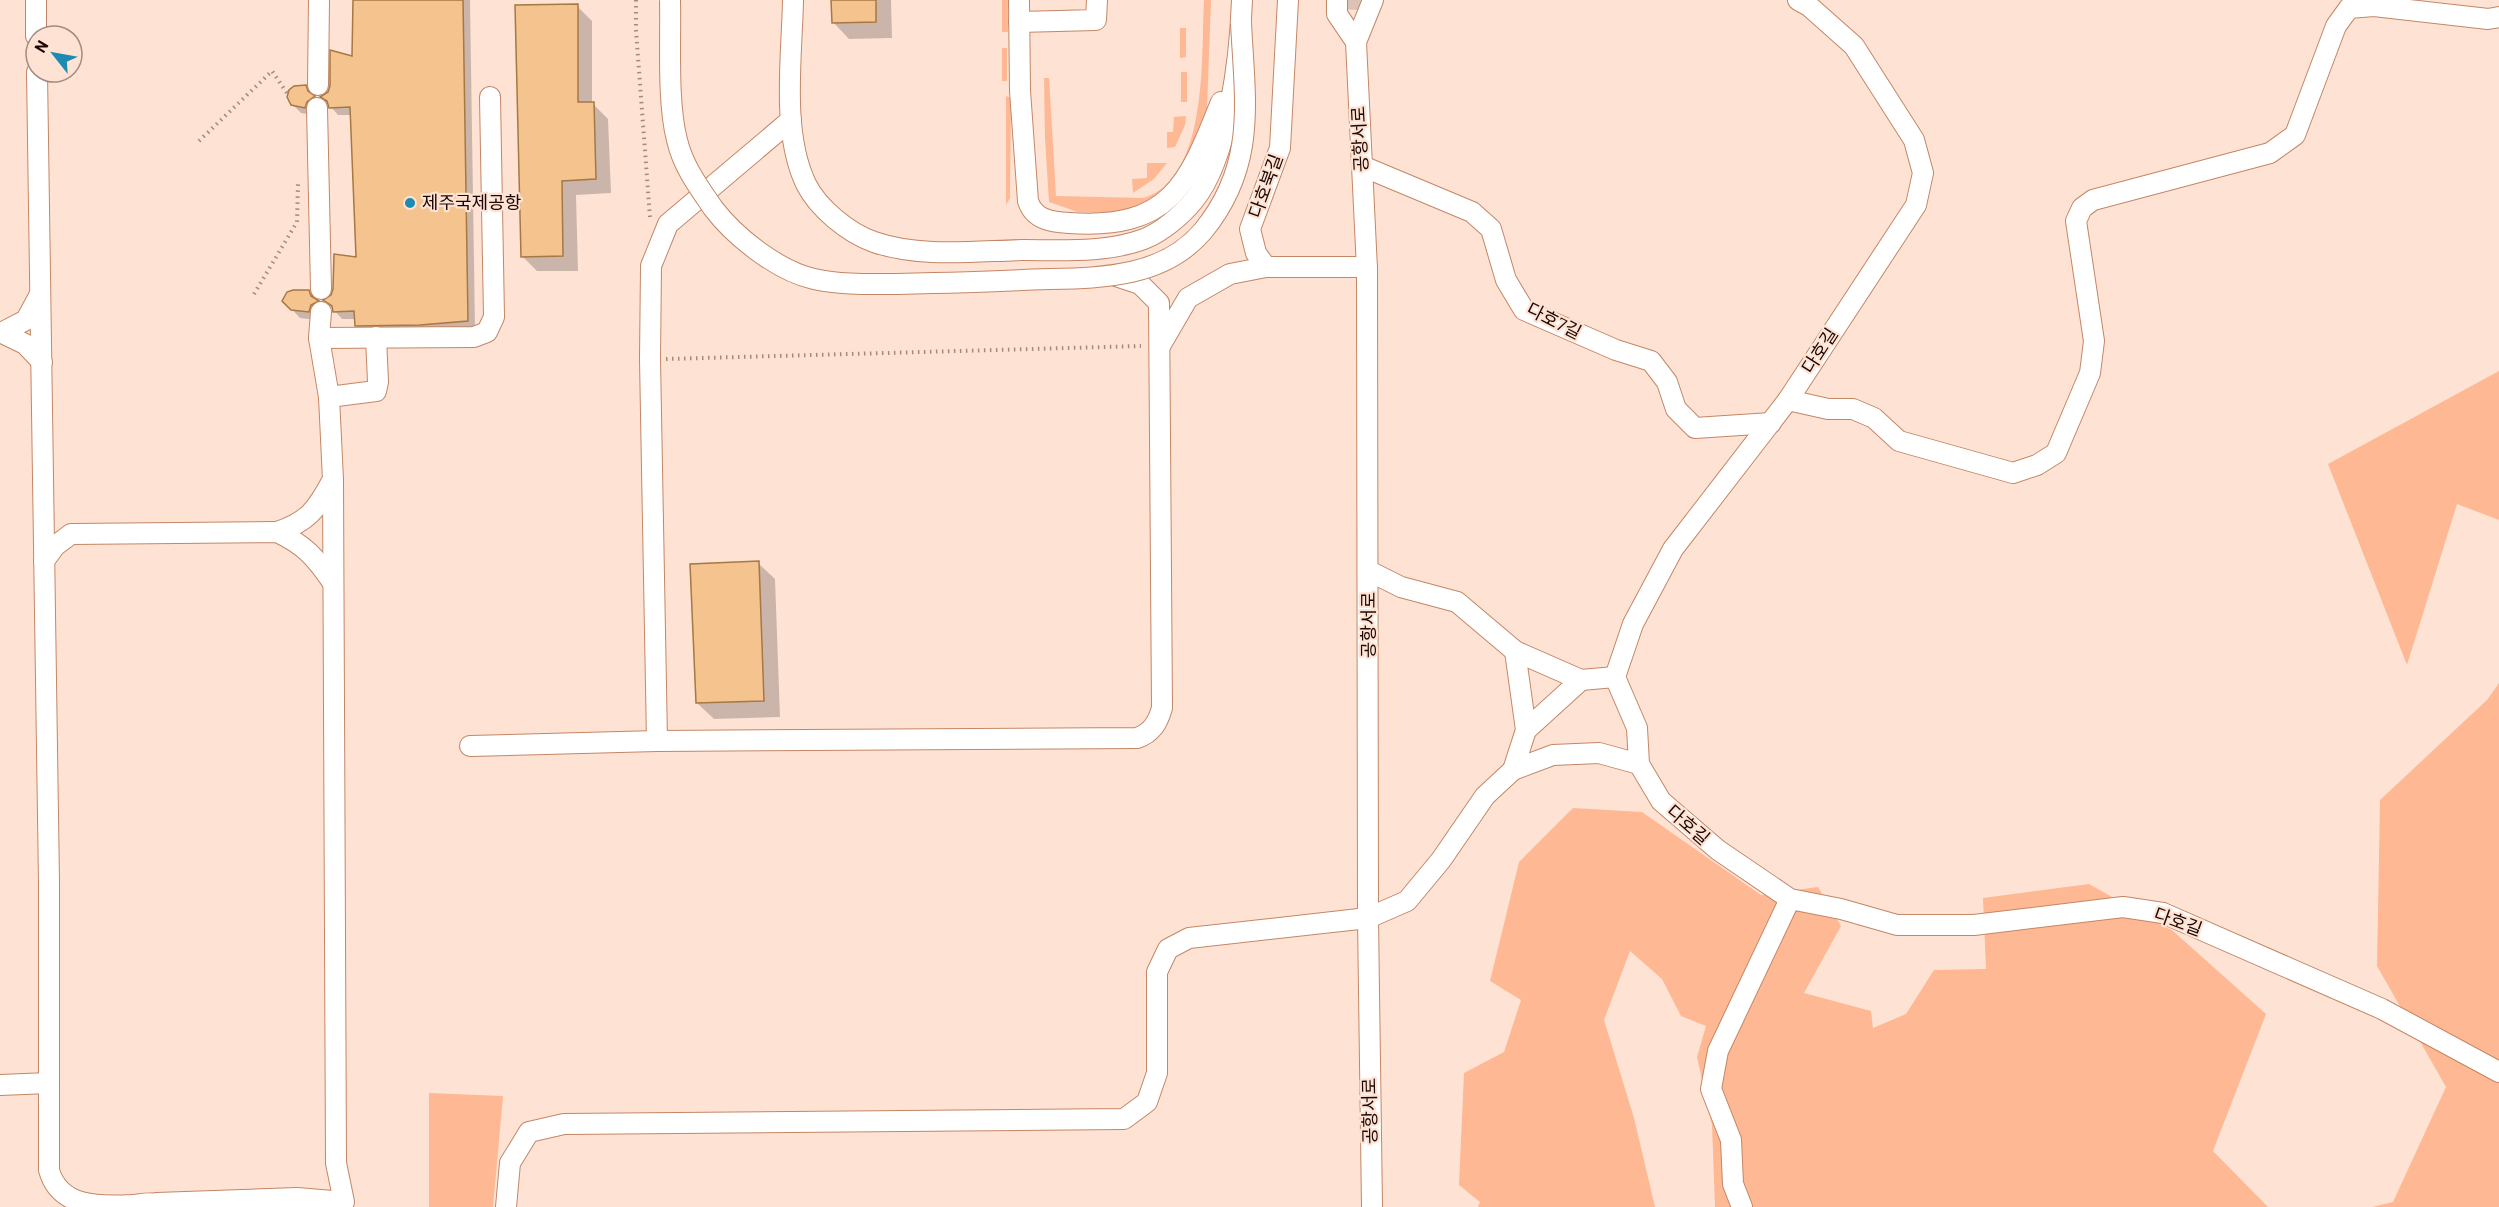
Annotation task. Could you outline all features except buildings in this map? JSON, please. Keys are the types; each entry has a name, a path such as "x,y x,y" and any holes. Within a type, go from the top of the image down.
{"street":[{"path":"36,0 36,24"},
{"path":"318,85 319,0"},
{"path":"670,0 672,98 676,140 691,177 727,226 784,268 813,279 848,284 957,283 1116,276 1146,269 1167,260 1202,232 1221,205 1243,151 1246,121 1242,0"},
{"path":"793,0 790,120 800,167 807,185 817,200 852,231 872,242 919,251 1095,248 1128,244 1147,238 1170,223 1194,200 1213,170 1226,124 1241,23"},
{"path":"1019,0 1020,91 1028,201 1031,210 1036,214 1059,222 1082,224 1122,221 1139,218 1159,206 1187,179 1200,154 1234,69"},
{"path":"1019,22 1096,20 1097,0"},
{"name":"다호북길","path":"1266,267 1256,253 1250,229 1280,148 1288,0"},
{"path":"1337,0 1337,14 1356,42"},
{"path":"1356,42 1373,0"},
{"name":"다호길","path":"1798,0 1809,6 1854,45 1914,140 1923,173 1916,205 1788,400 1673,549 1634,624 1615,677 1637,728 1639,764 1661,801 1718,850 1790,899 1841,909 1897,925 1974,925 2123,907 2163,913 2382,1009 2499,1072"},
{"path":"1788,400 1828,409 1853,409 1874,418 1899,441 2013,472 2037,465 2056,453 2090,373 2094,341 2076,221 2082,208 2093,201 2270,153 2295,135 2336,26 2349,8 2374,6 2488,19 2499,17"},
{"name":"공항서로","path":"1356,42 1367,267 1368,918 1372,1207"},
{"path":"37,84 49,883 49,1170 52,1183 61,1193 84,1204 103,1206 236,1204 297,1198 348,1204 336,1163 333,480 329,397 319,338 321,312"},
{"path":"319,338 474,337 487,332 494,317 490,97"},
{"path":"317,108 321,289"},
{"path":"657,741 650,359 651,266 668,225 790,120"},
{"name":"다호7길","path":"1362,166 1472,212 1491,229 1506,280 1524,310 1617,350 1651,361 1667,382 1676,409 1695,428 1771,423"},
{"path":"1160,346 1188,298 1230,274 1266,267 1367,267"},
{"path":"470,746 657,741 1137,738 1147,734 1159,721 1162,708 1159,303 1140,284 1116,276"},
{"path":"1,332 26,320 40,294"},
{"path":"1,332 25,344 42,362"},
{"path":"329,397 376,391 378,382 376,337"},
{"path":"44,513 55,525 71,534 277,531 297,525 319,506 333,480"},
{"path":"277,531 304,547 316,558 333,583"},
{"path":"44,561 55,546 71,534"},
{"path":"1369,571 1401,587 1457,602 1515,651 1581,680 1615,677"},
{"path":"1515,651 1527,730"},
{"path":"1513,770 1527,730 1581,680"},
{"path":"506,1207 510,1163 529,1132 564,1124 1124,1119 1147,1102 1157,1073 1157,972 1168,949 1189,938 1368,918 1407,901 1441,860 1485,796 1513,770 1553,755 1599,753 1639,764"},
{"path":"1742,1207 1733,1184 1731,1140 1711,1089 1718,1051 1790,899"},
{"path":"0,1084 49,1083"},
{"path":"297,1198 322,1187 336,1163"}],"path":[{"path":"636,0 636,30 650,222"},
{"path":"199,141 272,71 287,93"},
{"path":"254,294 297,222 298,177"},
{"path":"650,359 1160,346"}],"shaded area":[{"path":"1002,0 1008,0 1008,32 1002,32"},
{"path":"1204,0 1211,0 1207,108 1203,130 1165,196 1131,211 1108,213 1078,212 1049,202 1044,78 1049,78 1056,196 1144,198 1165,186 1180,166 1191,141 1201,81"},
{"path":"1180,28 1186,28 1186,57 1180,58"},
{"path":"1002,48 1007,48 1007,81 1002,81"},
{"path":"1181,72 1187,72 1187,102 1181,102"},
{"path":"1006,96 1011,98 1010,198 1006,205"},
{"path":"1186,116 1185,125 1175,147 1167,148 1167,132 1173,132 1174,117"},
{"path":"1147,163 1167,163 1154,179 1133,193 1132,179 1147,178"},
{"path":"2499,371 2499,520 2457,504 2407,665 2328,464"},
{"path":"2499,683 2499,1207 2372,1207 2393,1202 2446,1087 2377,966 2380,800 2487,700"},
{"path":"1573,808 1642,812 1761,895 1818,887 1841,926 1804,993 1871,1011 1873,1028 1906,1014 1934,970 1986,969 1983,898 2089,884 2173,931 2266,1014 2213,1151 2268,1207 1715,1207 1712,1125 1697,1057 1706,1026 1681,1016 1662,979 1630,951 1604,1020 1634,1118 1655,1207 1478,1207 1480,1202 1459,1185 1464,1073 1504,1052 1521,1000 1490,981 1519,862"},
{"path":"429,1093 503,1096 493,1207 429,1207"}],"tunnel":[{"path":"1356,40 1358,0"}],"place":[{"name":"제주국제공항","path":"410,203"}]}
